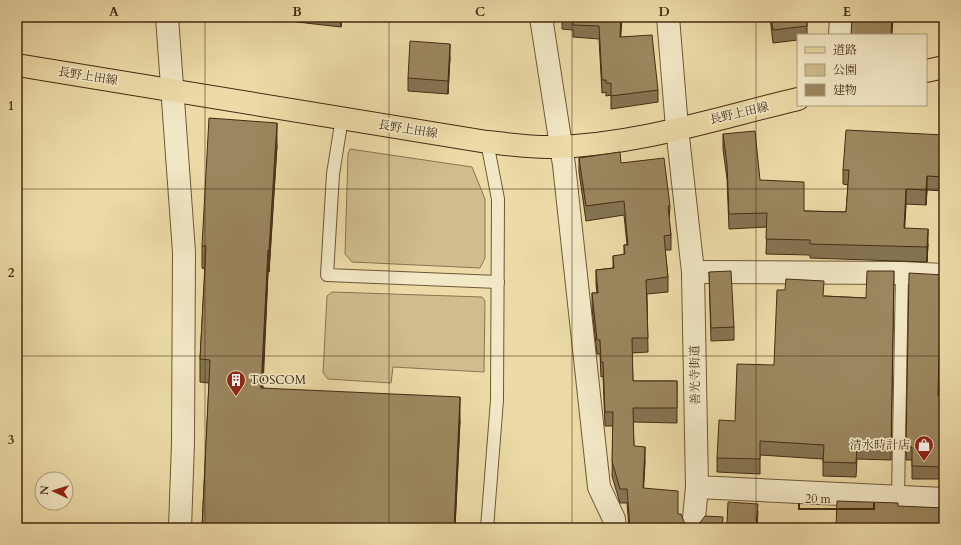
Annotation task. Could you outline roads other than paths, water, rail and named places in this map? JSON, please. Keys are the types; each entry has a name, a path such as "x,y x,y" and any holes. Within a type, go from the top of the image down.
{"main road":[{"name":"長野上田線","path":"17,65 487,142 533,147 561,147 604,143 677,128 797,99"},
{"path":"927,70 944,67"}],"street":[{"path":"167,17 184,252 183,443 180,528"},
{"path":"541,17 572,231 599,487 614,519 615,528"},
{"name":"善光寺街道","path":"668,17 677,128 693,272 697,487 693,528"},
{"path":"840,34 841,17"},
{"path":"693,272 902,273 944,275"},
{"path":"697,487 944,499"}],"lane":[{"path":"342,118 333,174 327,275 498,282"},
{"path":"487,142 498,199 496,400 487,528"},
{"path":"898,497 902,273"}],"place":[{"name":"TOSCOM","path":"236,397"},
{"name":"清水時計店","path":"924,462"}]}
